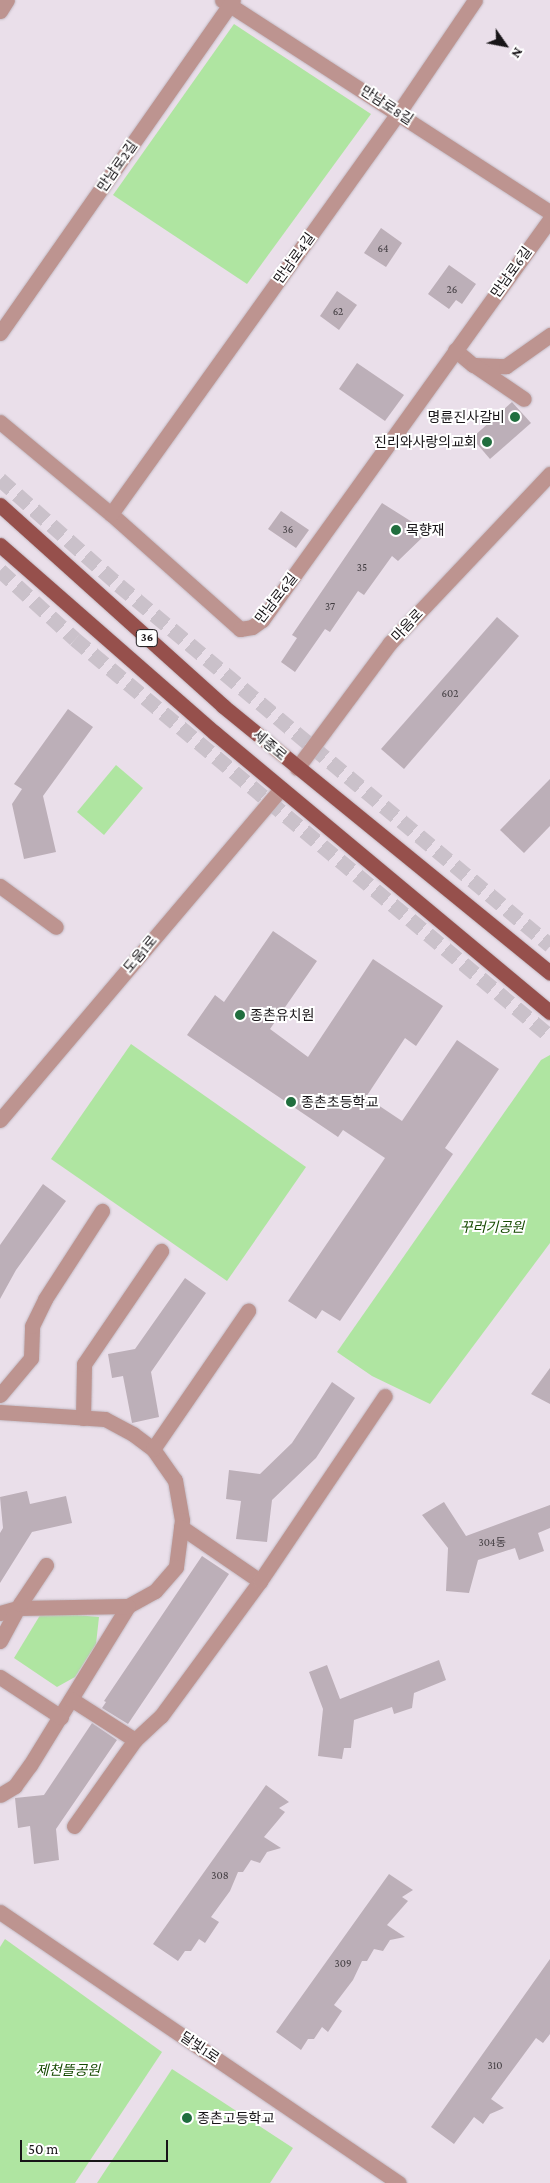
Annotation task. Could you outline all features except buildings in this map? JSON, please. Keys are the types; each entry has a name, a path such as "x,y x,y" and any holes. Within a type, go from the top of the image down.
{"main road":[{"name":"세종로","path":"0,505 223,706 550,973"},
{"name":"세종로","path":"0,545 281,789 550,1012"},
{"name":"마음로","path":"281,789 298,768"}],"street":[{"path":"0,10 7,0"},
{"name":"만남로4길","path":"111,514 399,112 475,0"},
{"name":"만남로8길","path":"228,2 550,212"},
{"name":"만남로2길","path":"0,333 228,2"},
{"name":"만남로6길","path":"0,422 111,514 240,628 252,627 262,620 550,219"},
{"path":"473,364 506,366 550,335"},
{"path":"455,350 524,399"},
{"name":"마음로","path":"298,768 390,643 550,474"},
{"name":"도움1로","path":"0,1120 281,789"},
{"path":"0,886 56,927"},
{"path":"0,1395 31,1358 32,1326 45,1299 102,1211"},
{"path":"83,1418 84,1364 161,1251"},
{"path":"153,1449 248,1310"},
{"path":"74,1826 135,1740 161,1716 260,1581 385,1396"},
{"path":"0,1412 105,1419 134,1434 153,1449 175,1480 182,1520 176,1567 155,1591 128,1606 18,1608 0,1613"},
{"path":"181,1527 260,1581"},
{"path":"0,1641 18,1608 46,1565"},
{"path":"0,1795 15,1786 128,1606"},
{"path":"0,1677 60,1717"},
{"path":"71,1699 135,1740"},
{"name":"달빛1로","path":"0,1912 399,2183"}],"green space":[{"path":"234,24 371,114 247,284 113,195"},
{"path":"116,765 143,788 104,835 77,812"},
{"path":"131,1044 306,1167 227,1281 51,1159"},
{"name":"꾸러기공원","path":"550,1055 550,1243 430,1404 372,1376 337,1352 541,1060"},
{"path":"42,1612 99,1617 96,1644 75,1677 57,1687 14,1658"},
{"name":"제천뜰공원","path":"5,1939 162,2052 75,2183 0,2183 0,1947"},
{"name":"종촌고등학교","path":"172,2069 293,2148 270,2183 97,2183"}],"tunnel":[{"path":"0,479 119,585 550,945"},
{"path":"0,570 75,639 550,1036"}],"place":[{"name":"명륜진사갈비","path":"515,417"},
{"name":"진리와사랑의교회","path":"487,442"},
{"name":"목향재","path":"396,530"},
{"name":"종촌유치원","path":"240,1015"},
{"name":"종촌초등학교","path":"291,1102"},
{"name":"종촌고등학교","path":"187,2118"}]}
